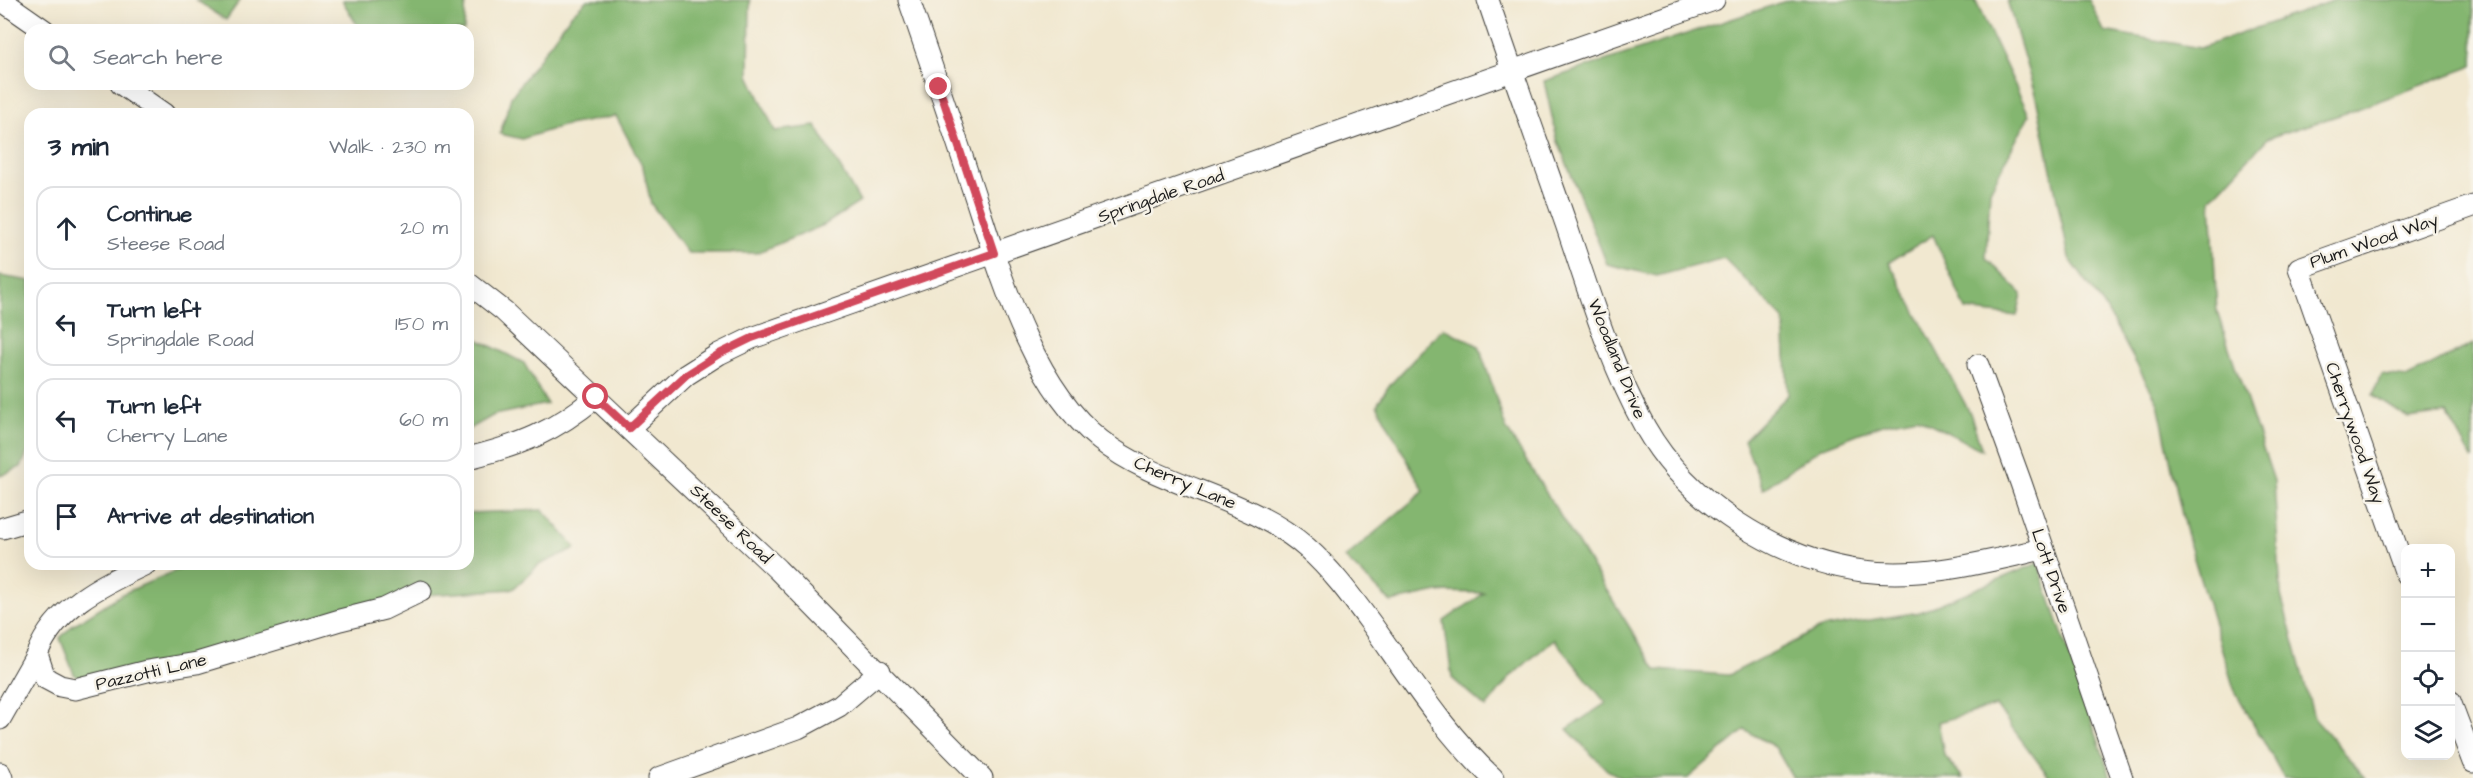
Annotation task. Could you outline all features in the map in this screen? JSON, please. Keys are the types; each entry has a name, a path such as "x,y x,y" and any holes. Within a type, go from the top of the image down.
{"street":[{"path":"1,0 35,24"},
{"name":"Cherry Lane","path":"909,0 994,253 1042,369 1055,391 1080,422 1126,457 1257,514 1284,530 1307,548 1344,587 1420,692 1460,743 1493,778"},
{"name":"Woodland Drive","path":"1488,0 1601,326 1629,395 1660,450 1706,499 1741,526 1769,542 1834,566 1863,571 1918,573 1943,570 2043,549"},
{"name":"Springdale Road","path":"629,428 686,375 719,354 752,338 1714,0"},
{"path":"130,90 155,108"},
{"name":"Plum Wood Way","path":"2306,291 2299,268 2473,206"},
{"name":"Steese Road","path":"474,288 504,311 777,569 880,671 982,778"},
{"name":"Cherrywood Way","path":"2306,291 2401,560"},
{"name":"Lott Drive","path":"1978,365 2122,778"},
{"path":"474,456 524,442 553,429 596,397"},
{"path":"3,528 24,522"},
{"path":"0,719 51,627 91,592 134,570"},
{"name":"Pazzotti Lane","path":"37,654 45,678 60,686 75,689 147,670 197,663 384,609 421,591"},
{"path":"659,778 798,728 839,706 880,671"},
{"path":"2453,706 2473,762"},
{"path":"0,773 2,778"}],"green space":[{"path":"196,0 240,0 226,20"},
{"path":"342,0 466,0 464,24 356,24"},
{"path":"587,0 750,0 749,75 775,131 816,126 860,202 824,225 756,253 688,253 651,204 643,167 616,116 562,126 522,139 500,134 511,97 570,16"},
{"path":"1789,0 1975,0 2029,115 1990,191 1986,258 2022,294 2017,316 1966,310 1933,235 1889,262 1970,413 1982,450 1917,417 1883,424 1821,448 1763,489 1744,440 1788,395 1784,319 1724,258 1657,276 1607,264 1557,139 1544,81"},
{"path":"2007,0 2089,0 2104,31 2200,48 2335,0 2473,0 2473,66 2349,112 2268,138 2211,199 2217,312 2274,481 2281,595 2314,718 2366,778 2284,778 2234,689 2185,529 2158,403 2106,309 2069,258 2037,101"},
{"path":"0,276 24,280 24,460 21,467 0,476"},
{"path":"1443,328 1479,346 1506,428 1656,670 1729,675 1821,628 1920,612 2038,563 2111,778 2050,778 1996,706 1938,722 1944,755 1963,778 1793,778 1775,747 1745,730 1688,778 1622,778 1607,770 1567,729 1606,703 1554,639 1510,677 1486,708 1452,678 1444,621 1484,593 1438,592 1391,602 1345,558 1424,491 1377,405 1388,387"},
{"path":"474,339 524,363 547,404 494,415 474,427"},
{"path":"2473,344 2473,460 2447,413 2408,418 2373,395 2381,374 2408,377"},
{"path":"543,510 576,548 539,565 513,589 410,596 97,691 74,674 60,638 73,625 122,594 177,570 474,570 474,513"}],"route":[{"path":"596,397 629,428 686,375 719,354 752,338 994,253 939,87"}]}
